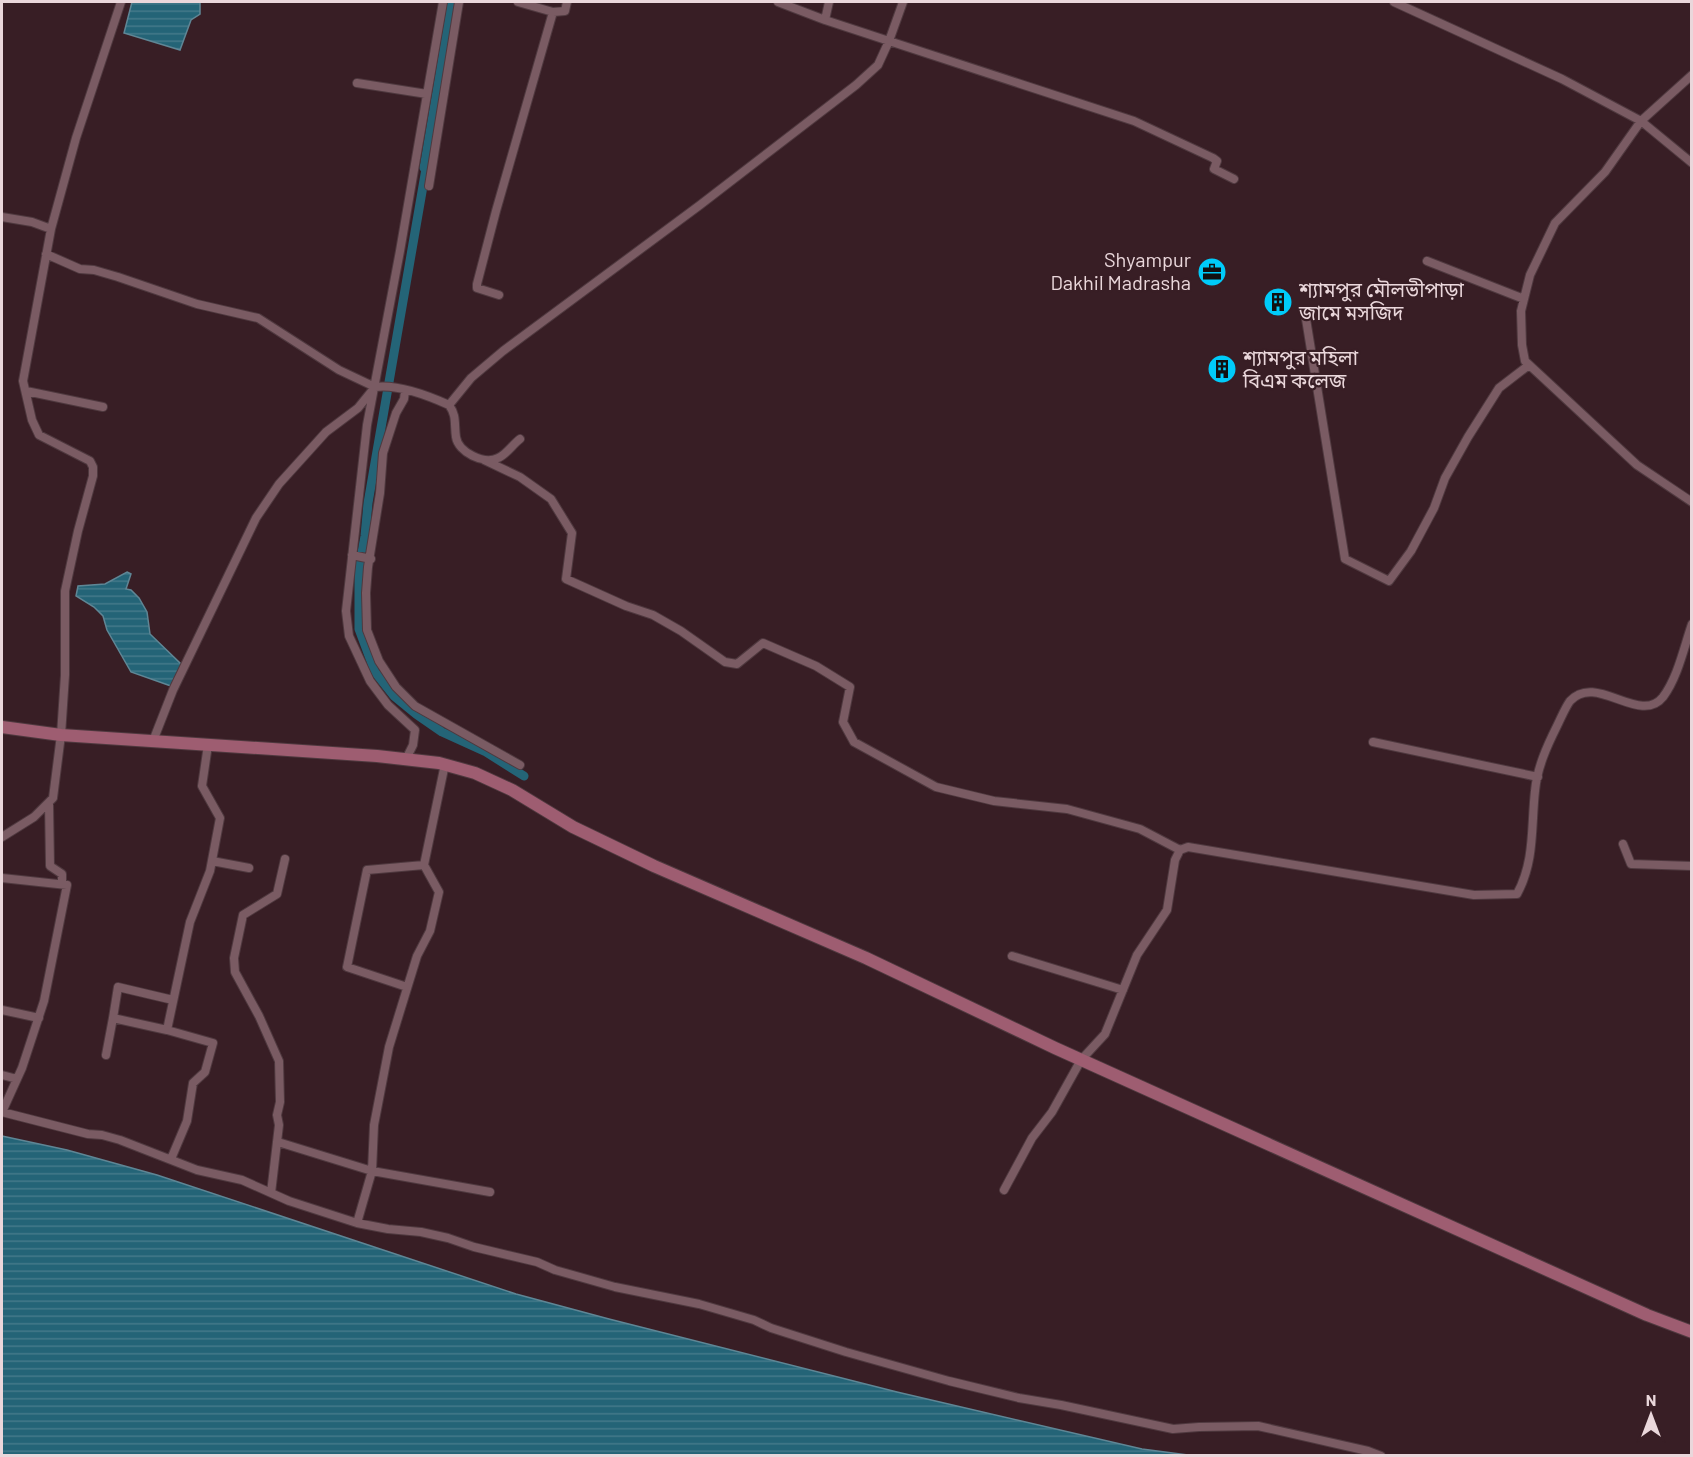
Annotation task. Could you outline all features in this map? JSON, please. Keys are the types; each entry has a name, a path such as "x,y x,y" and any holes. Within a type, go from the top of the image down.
{"street":[{"path":"2,837 34,817 53,798 61,735 65,675 65,591 93,476 93,467 90,461 39,435 32,420 23,381 51,229 76,138 121,2"},
{"path":"443,2 378,386 367,425 362,557 367,630 380,661 396,687 415,706 520,765"},
{"path":"429,186 459,2"},
{"path":"518,2 553,12 565,11 567,2"},
{"path":"778,2 825,20 1134,121 1217,161 1214,169 1234,179"},
{"path":"825,20 830,2"},
{"path":"449,405 471,378 503,351 700,205 878,66 903,2"},
{"path":"1394,2 1562,79 1641,121 1692,163"},
{"path":"499,295 477,288 477,284 495,211 553,12"},
{"path":"1692,75 1641,121 1605,172 1555,223 1530,274 1521,310 1525,361 1637,465 1692,502"},
{"path":"357,83 427,94"},
{"path":"2,217 32,222 51,229"},
{"path":"46,254 80,269 110,274 197,303 258,318 339,370 378,386 432,397 449,405 455,414 456,440 465,451 520,477 551,499 572,533 566,579 626,606 653,615 681,631 724,662 736,664 764,643 816,666 850,687 843,722 854,742 892,764 936,787 994,801 1067,809 1140,829 1180,850 1188,848 1474,896 1517,894 1524,879 1532,849 1535,789 1538,777 1548,743 1570,702 1580,693 1594,692 1642,706 1653,705 1663,698 1675,674 1692,624"},
{"path":"1427,261 1524,299"},
{"path":"1306,319 1345,559 1389,581 1411,551 1434,508 1445,478 1499,388 1529,365"},
{"path":"153,741 173,690 256,518 279,484 326,432 358,408 378,386"},
{"path":"401,389 404,399 396,413 383,453 380,494 346,611 348,636 370,681 388,705 415,730 413,745 406,759"},
{"path":"26,391 103,407"},
{"path":"484,460 499,458 520,439"},
{"path":"2,728 61,735 406,759 445,764 475,773 512,790 573,827 644,861 866,958 1081,1060 1647,1315 1692,1332"},
{"path":"1373,742 1538,777"},
{"path":"166,1030 190,922 212,861 220,818 202,786 208,745"},
{"path":"357,1223 372,1171 376,1113 389,1047 417,956 430,931 440,892 424,865 445,764"},
{"path":"49,802 50,866 62,874 62,884"},
{"path":"1623,844 1631,864 1692,866"},
{"path":"1004,1190 1032,1138 1052,1112 1081,1060 1105,1034 1137,955 1167,910 1175,860 1180,850"},
{"path":"271,1193 278,1142 279,1061 259,1016 235,972 234,958 243,915 277,894 285,859"},
{"path":"212,861 249,868"},
{"path":"407,987 347,967 367,870 424,865"},
{"path":"2,878 67,885 54,946 51,974 39,1018 17,1079 2,1112 120,1140 197,1170 242,1180 271,1193 357,1223 388,1230 422,1232 448,1238 474,1247 537,1262 555,1270 615,1287 699,1304 754,1320 771,1328 846,1352 1019,1398 1173,1429 1199,1426 1258,1426 1381,1455"},
{"path":"1012,956 1123,990"},
{"path":"106,1055 118,987 173,1000"},
{"path":"2,1010 39,1018"},
{"path":"112,1018 213,1043 205,1072 193,1083 186,1121 171,1159"},
{"path":"2,1075 17,1079"},
{"path":"278,1142 372,1171 490,1192"}],"water":[{"path":"132,2 200,2 200,14 191,20 180,50 124,33"},
{"path":"127,572 131,574 126,589 131,590 139,598 147,612 150,634 182,665 171,686 131,672 107,630 103,616 94,607 76,596 78,586 105,584"},
{"path":"2,1136 67,1150 157,1175 516,1294 897,1392 1142,1449 1188,1455 2,1455"}],"waterway":[{"path":"424,168 452,2"},
{"path":"427,163 368,503 359,569 359,629 375,672 394,696 442,732 486,752 524,776"}],"place":[{"name":"Shyampur Dakhil Madrasha","path":"1212,272"},
{"name":"শ্যামপুর মৌলভীপাড়া জামে মসজিদ","path":"1278,302"},
{"name":"শ্যামপুর মহিলা বিএম কলেজ","path":"1222,369"}]}
